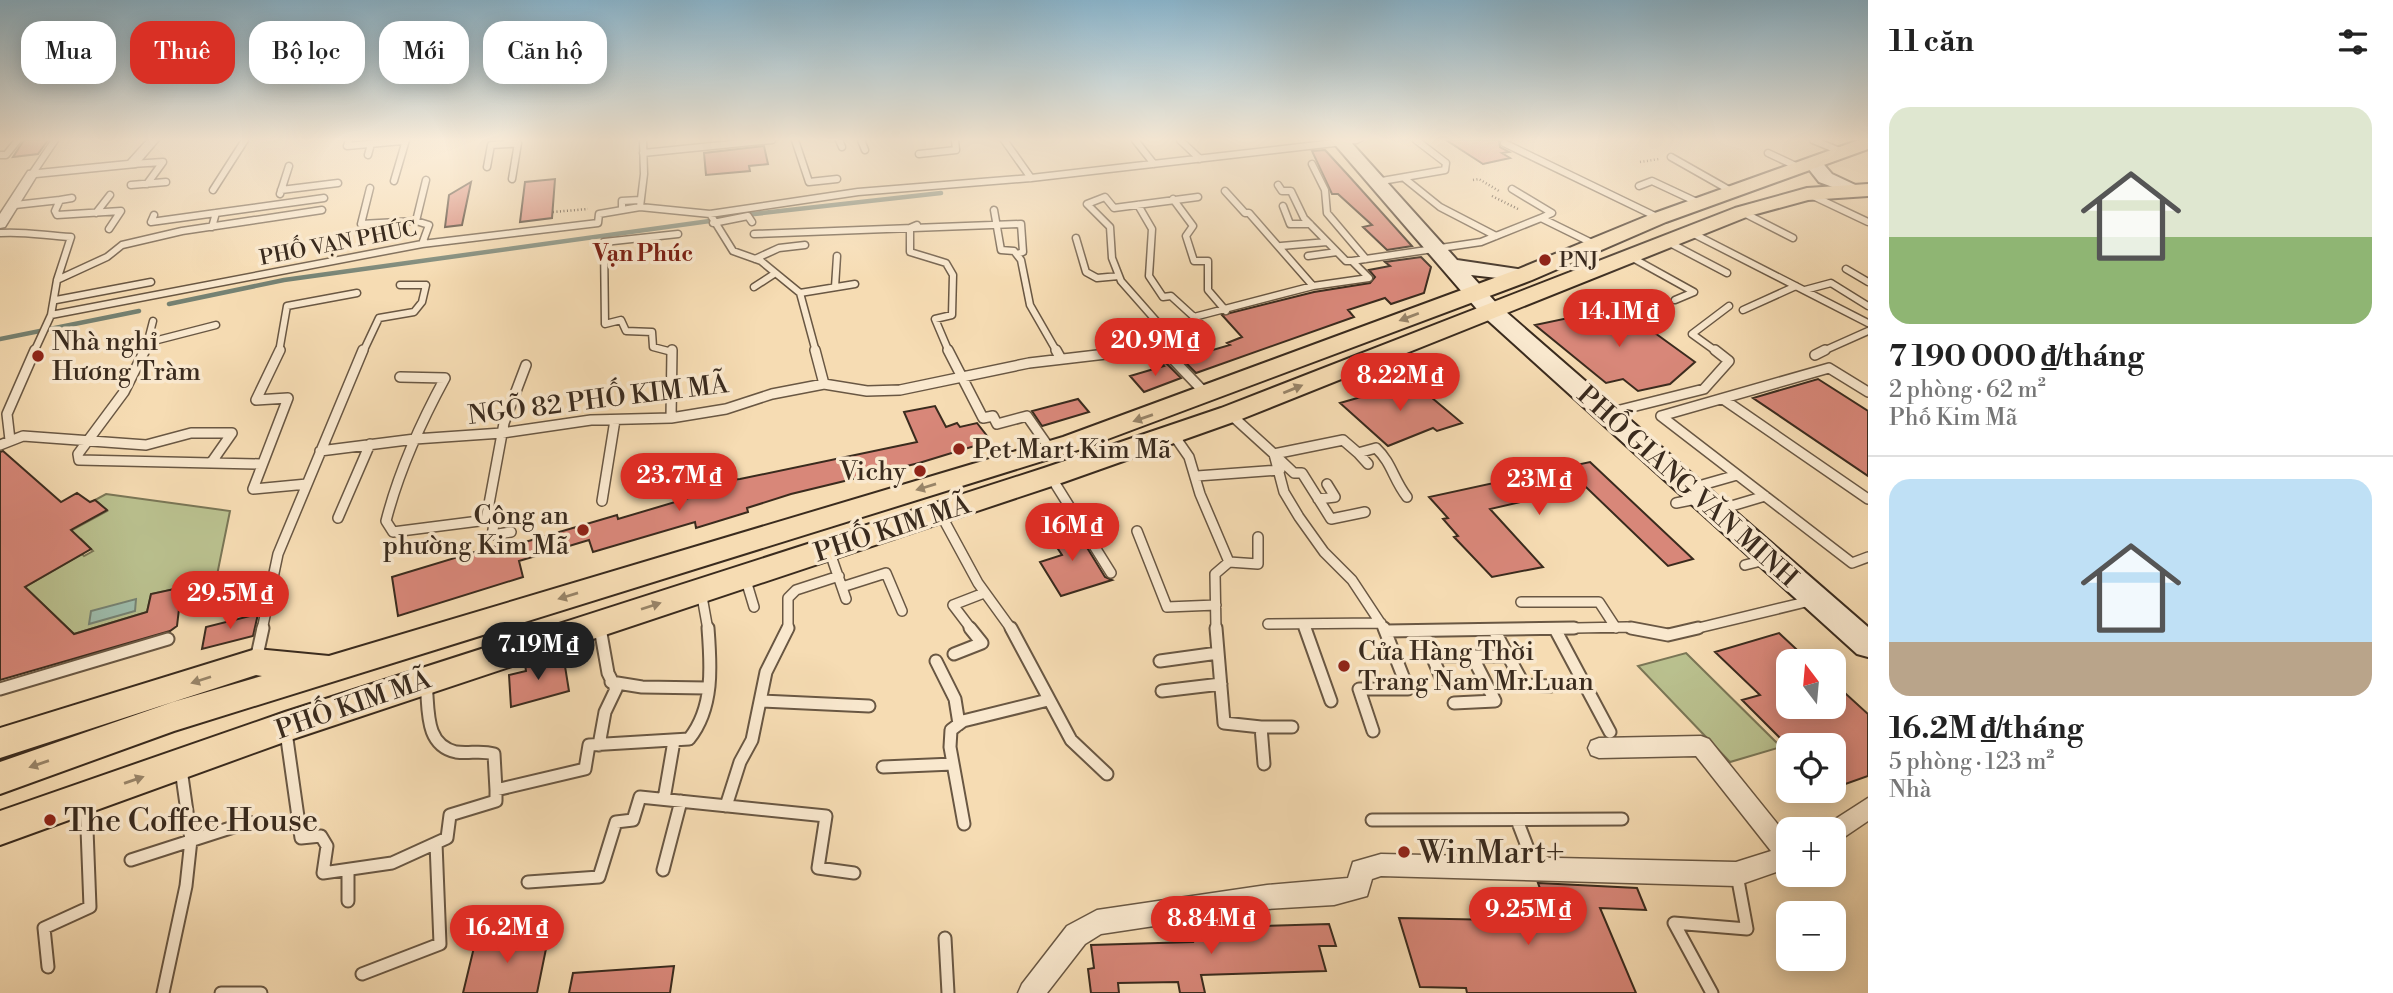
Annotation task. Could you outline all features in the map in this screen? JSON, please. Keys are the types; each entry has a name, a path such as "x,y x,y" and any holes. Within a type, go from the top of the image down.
{"main road":[{"name":"PHỐ GIANG VĂN MINH","path":"1380,186 1481,301 1606,413 1757,562 1815,600 1868,645"},
{"name":"PHỐ KIM MÃ","path":"1481,301 1524,275 1659,218 1743,186"},
{"path":"1759,186 1784,199"},
{"name":"PHỐ KIM MÃ","path":"0,778 173,717 1052,462 1218,405 1481,301 1629,256 1742,212 1807,194 1862,190"},
{"path":"1444,257 1484,272 1524,275"},
{"name":"PHỐ KIM MÃ","path":"0,828 285,727 745,576 836,570 940,513 1052,462 1173,434 1218,405"},
{"name":"PHỐ KIM MÃ","path":"0,743 256,662 340,667"}],"street":[{"path":"0,224 25,186"},
{"path":"1605,740 1702,746 1776,841"},
{"path":"1846,824 1868,808"},
{"path":"1031,993 1076,935 1097,922 1267,897 1359,888 1361,870 1381,865 1737,874 1776,860"}],"lane":[{"path":"213,190 215,186"},
{"path":"277,205 282,186"},
{"path":"281,190 316,186"},
{"path":"416,221 424,186"},
{"path":"640,203 642,186"},
{"name":"PHỐ VẠN PHÚC","path":"51,316 422,244 598,223 599,214 640,203 710,214 865,191 925,186"},
{"path":"1279,186 1282,191 1291,191 1310,224 1346,261 1444,257 1552,213 1512,189"},
{"path":"1323,186 1327,213 1366,259"},
{"path":"1414,186 1440,207 1496,236"},
{"path":"1594,186 1659,218"},
{"path":"1663,186 1699,203"},
{"path":"1723,186 1731,191"},
{"path":"370,188 361,224 416,221 429,225 422,244"},
{"path":"1225,191 1280,246 1313,286"},
{"path":"1807,194 1866,219"},
{"path":"96,213 110,195"},
{"path":"1198,197 1114,208 1105,197 1087,204 1110,227 1109,258 1129,293 1158,323 1143,328 1218,405 1294,473 1302,473 1331,519 1365,512"},
{"path":"15,205 72,198"},
{"path":"154,215 151,222 324,198"},
{"path":"60,200 55,211 57,215 121,211"},
{"path":"1173,200 1193,226 1186,236 1194,261 1208,261 1208,290 1226,310"},
{"path":"109,229 127,203"},
{"path":"1138,205 1152,229 1149,276 1163,297 1171,296 1194,317 1313,286 1369,278 1352,261"},
{"path":"1283,206 1290,224 1310,224"},
{"path":"122,245 212,227 322,210"},
{"path":"994,210 1000,250 1014,251 1021,260 1030,305 1061,359"},
{"path":"1742,212 1793,238"},
{"path":"212,227 216,214"},
{"path":"710,214 713,223 733,251 755,259 800,293 824,384"},
{"path":"713,223 748,216 752,222"},
{"path":"1539,219 1596,245"},
{"path":"754,234 1021,224 1023,251 1017,254"},
{"path":"913,226 910,252 946,262 953,275 952,315 935,319 960,378 984,418 993,416 998,424 1027,416 1052,462 1056,485 1111,573"},
{"path":"0,233 26,231 35,236 71,237 57,280 51,316 7,414 4,443 20,436 88,439 146,446 191,433 232,433 211,463"},
{"path":"57,280 107,257 122,245 129,232"},
{"path":"1692,233 1868,323"},
{"path":"671,418 672,350 653,347 652,332 626,331 621,320 605,324 604,242 678,234"},
{"path":"1076,238 1084,269 1090,277 1096,280 1119,276"},
{"path":"1280,246 1327,242"},
{"path":"1668,242 1727,273"},
{"path":"755,259 786,245 805,245"},
{"path":"1308,256 1337,252"},
{"path":"835,287 837,256"},
{"path":"1629,256 1694,292 1675,300"},
{"path":"1846,269 1868,282"},
{"path":"754,287 774,274"},
{"path":"55,300 151,282"},
{"path":"800,293 855,284"},
{"path":"1805,290 1830,284 1868,306"},
{"path":"256,662 278,554 379,318 414,312 422,302 426,285 400,285"},
{"path":"1743,310 1796,286"},
{"path":"307,484 253,489 260,464 288,398 256,400 283,345 287,306 357,293"},
{"path":"1606,413 1704,389 1730,360 1692,334 1729,306"},
{"name":"NGÕ 82 PHỐ KIM MÃ","path":"320,451 415,439 502,433 544,425 671,418 726,409 772,394 824,384 882,391 1061,359 1162,348 1207,336 1207,331 1194,317"},
{"path":"153,321 150,342 112,411 78,454 79,460 260,464"},
{"path":"150,342 216,326"},
{"path":"1815,355 1868,331"},
{"path":"486,520 502,433 526,365"},
{"path":"1868,392 1829,368 1661,416 1852,563 1868,557"},
{"path":"401,377 445,378 415,439 386,520 393,532 495,519 492,535 511,532"},
{"path":"1723,398 1868,499"},
{"path":"603,502 615,420"},
{"path":"1173,434 1189,453 1199,491 1226,547 1229,562"},
{"path":"1274,454 1343,440 1368,464"},
{"path":"338,517 370,444"},
{"path":"1358,453 1376,448 1391,462 1393,478 1407,497"},
{"path":"1274,454 1284,492 1298,517 1324,552 1352,580 1383,627 1408,689 1359,689 1373,732"},
{"path":"1197,476 1280,470"},
{"path":"1696,500 1737,475"},
{"path":"1318,499 1335,497 1327,484"},
{"path":"1696,500 1765,496"},
{"path":"940,513 984,593 1009,624 1071,740 1108,774"},
{"path":"1137,531 1167,607 1216,605"},
{"path":"1258,537 1258,564 1229,562 1215,574 1224,723 1292,727"},
{"path":"836,570 846,598"},
{"path":"726,806 740,762 752,740 766,672 788,630 788,598 796,590 836,570 886,573 902,611"},
{"path":"745,576 754,607"},
{"path":"496,790 585,769 589,745 674,741 688,739 697,732 711,668 709,625 701,590"},
{"path":"954,654 982,643 953,605 984,593"},
{"path":"1268,624 1494,630 1627,627 1668,635 1815,600"},
{"path":"1521,602 1599,602 1616,628"},
{"path":"598,623 604,643 606,676 616,689 605,712 599,745"},
{"path":"1304,624 1331,701"},
{"path":"1555,629 1605,740"},
{"path":"1494,630 1524,685 1551,686"},
{"path":"0,689 168,639"},
{"path":"1160,661 1218,653"},
{"path":"1442,680 1432,656 1508,656"},
{"path":"1454,703 1495,701 1472,656"},
{"path":"936,661 959,707 959,724"},
{"path":"285,727 301,838 321,836 327,846 323,873 392,863 447,838 450,815 496,801 494,754 481,750 457,752 436,744 432,736 425,680"},
{"path":"611,682 642,687 707,688"},
{"path":"1162,691 1221,684"},
{"path":"964,824 950,747 951,730 959,724 1048,700"},
{"path":"760,701 869,706"},
{"path":"1261,727 1264,764"},
{"path":"664,799 674,741"},
{"path":"163,993 186,886 191,840 181,764"},
{"path":"883,767 953,764"},
{"path":"48,967 44,928 90,907 85,797"},
{"path":"528,882 599,877 616,822 633,820 640,797 826,816 818,868 854,873"},
{"path":"663,870 681,801"},
{"path":"1372,820 1622,819"},
{"path":"1517,820 1536,870"},
{"path":"131,860 249,822"},
{"path":"362,974 440,944 436,843"},
{"path":"348,871 348,901"},
{"path":"1712,993 1674,923 1747,929 1737,874"},
{"path":"945,938 948,993"},
{"path":"221,993 261,993"}],"path":[{"path":"1491,186 1499,191 1512,189"},
{"path":"1492,196 1539,219"}],"green space":[{"path":"106,494 230,511 216,580 151,594 147,612 74,634 25,587 82,554 84,556 93,551 81,539 61,536 107,511 95,500"},
{"path":"1686,653 1776,742 1776,748 1730,762 1638,666"}],"shaded area":[{"path":"136,599 135,611 89,624 91,611"}],"building":[{"path":"464,186 470,186 462,225 445,227 449,195"},
{"path":"524,186 554,186 552,218 520,222"},
{"path":"1328,186 1358,186 1412,246 1387,250 1363,227 1372,225 1338,194 1332,194"},
{"path":"1421,257 1431,267 1424,293 1391,304 1385,298 1348,310 1354,317 1196,373 1182,359 1230,345 1227,343 1242,337 1222,315 1314,292 1370,283 1375,277 1369,270 1390,266 1385,262"},
{"path":"1611,309 1622,317 1630,315 1695,362 1670,384 1638,391 1623,379 1606,383 1535,325"},
{"path":"1166,363 1181,378 1144,392 1130,376 1164,366 1162,364"},
{"path":"1818,379 1868,411 1868,476 1753,398"},
{"path":"1413,382 1462,423 1437,431 1433,428 1388,446 1340,403"},
{"path":"1078,399 1089,412 1042,426 1032,411"},
{"path":"935,406 946,427 957,423 960,427 977,423 991,441 919,463 791,494 747,508 748,512 696,528 695,522 593,552 589,540 519,561 523,577 398,616 392,577 514,540 515,545 617,515 618,519 692,497 693,484 740,479 917,442 904,412"},
{"path":"3,451 61,502 77,493 90,502 95,500 107,510 71,530 91,549 25,587 74,634 147,612 151,594 216,580 211,599 179,609 177,626 170,631 0,680 0,452"},
{"path":"1590,462 1693,559 1668,566 1586,487 1490,509 1543,567 1492,577 1454,537 1458,536 1443,519 1448,518 1429,497"},
{"path":"1072,523 1105,577 1112,580 1061,596 1040,562 1062,555 1046,531"},
{"path":"258,614 253,636 202,649 206,627"},
{"path":"1779,633 1796,649 1776,649 1776,719 1846,719 1846,694 1868,714 1868,776 1846,784 1846,733 1776,734 1742,700 1760,695 1715,652"},
{"path":"549,658 550,664 564,660 569,691 511,707 509,675 526,671 525,664"},
{"path":"1538,883 1637,888 1646,910 1600,908 1636,993 1467,993 1466,988 1420,987 1399,918 1552,921"},
{"path":"1329,924 1336,946 1319,946 1326,971 1201,975 1205,993 1180,993 1178,982 1118,983 1119,993 1091,993 1088,969 1094,968 1091,945 1193,942 1190,928"},
{"path":"549,934 537,993 463,993 476,939"},
{"path":"674,966 670,993 569,993 573,973"}],"waterway":[{"path":"745,215 941,193"},
{"path":"169,304 284,280 717,220"},
{"path":"0,339 139,311"}],"place":[{"name":"PNJ","path":"1545,260"},
{"name":"Nhà nghỉ Hương Tràm","path":"38,356"},
{"name":"Pet Mart Kim Mã","path":"959,449"},
{"name":"Vichy","path":"920,471"},
{"name":"Công an phường Kim Mã","path":"583,530"},
{"name":"Cửa Hàng Thời Trang Nam Mr.Luan","path":"1344,666"},
{"name":"The Coffee House","path":"50,820"},
{"name":"WinMart+","path":"1404,852"}],"district":[{"name":"Vạn Phúc","path":"643,253"}]}
